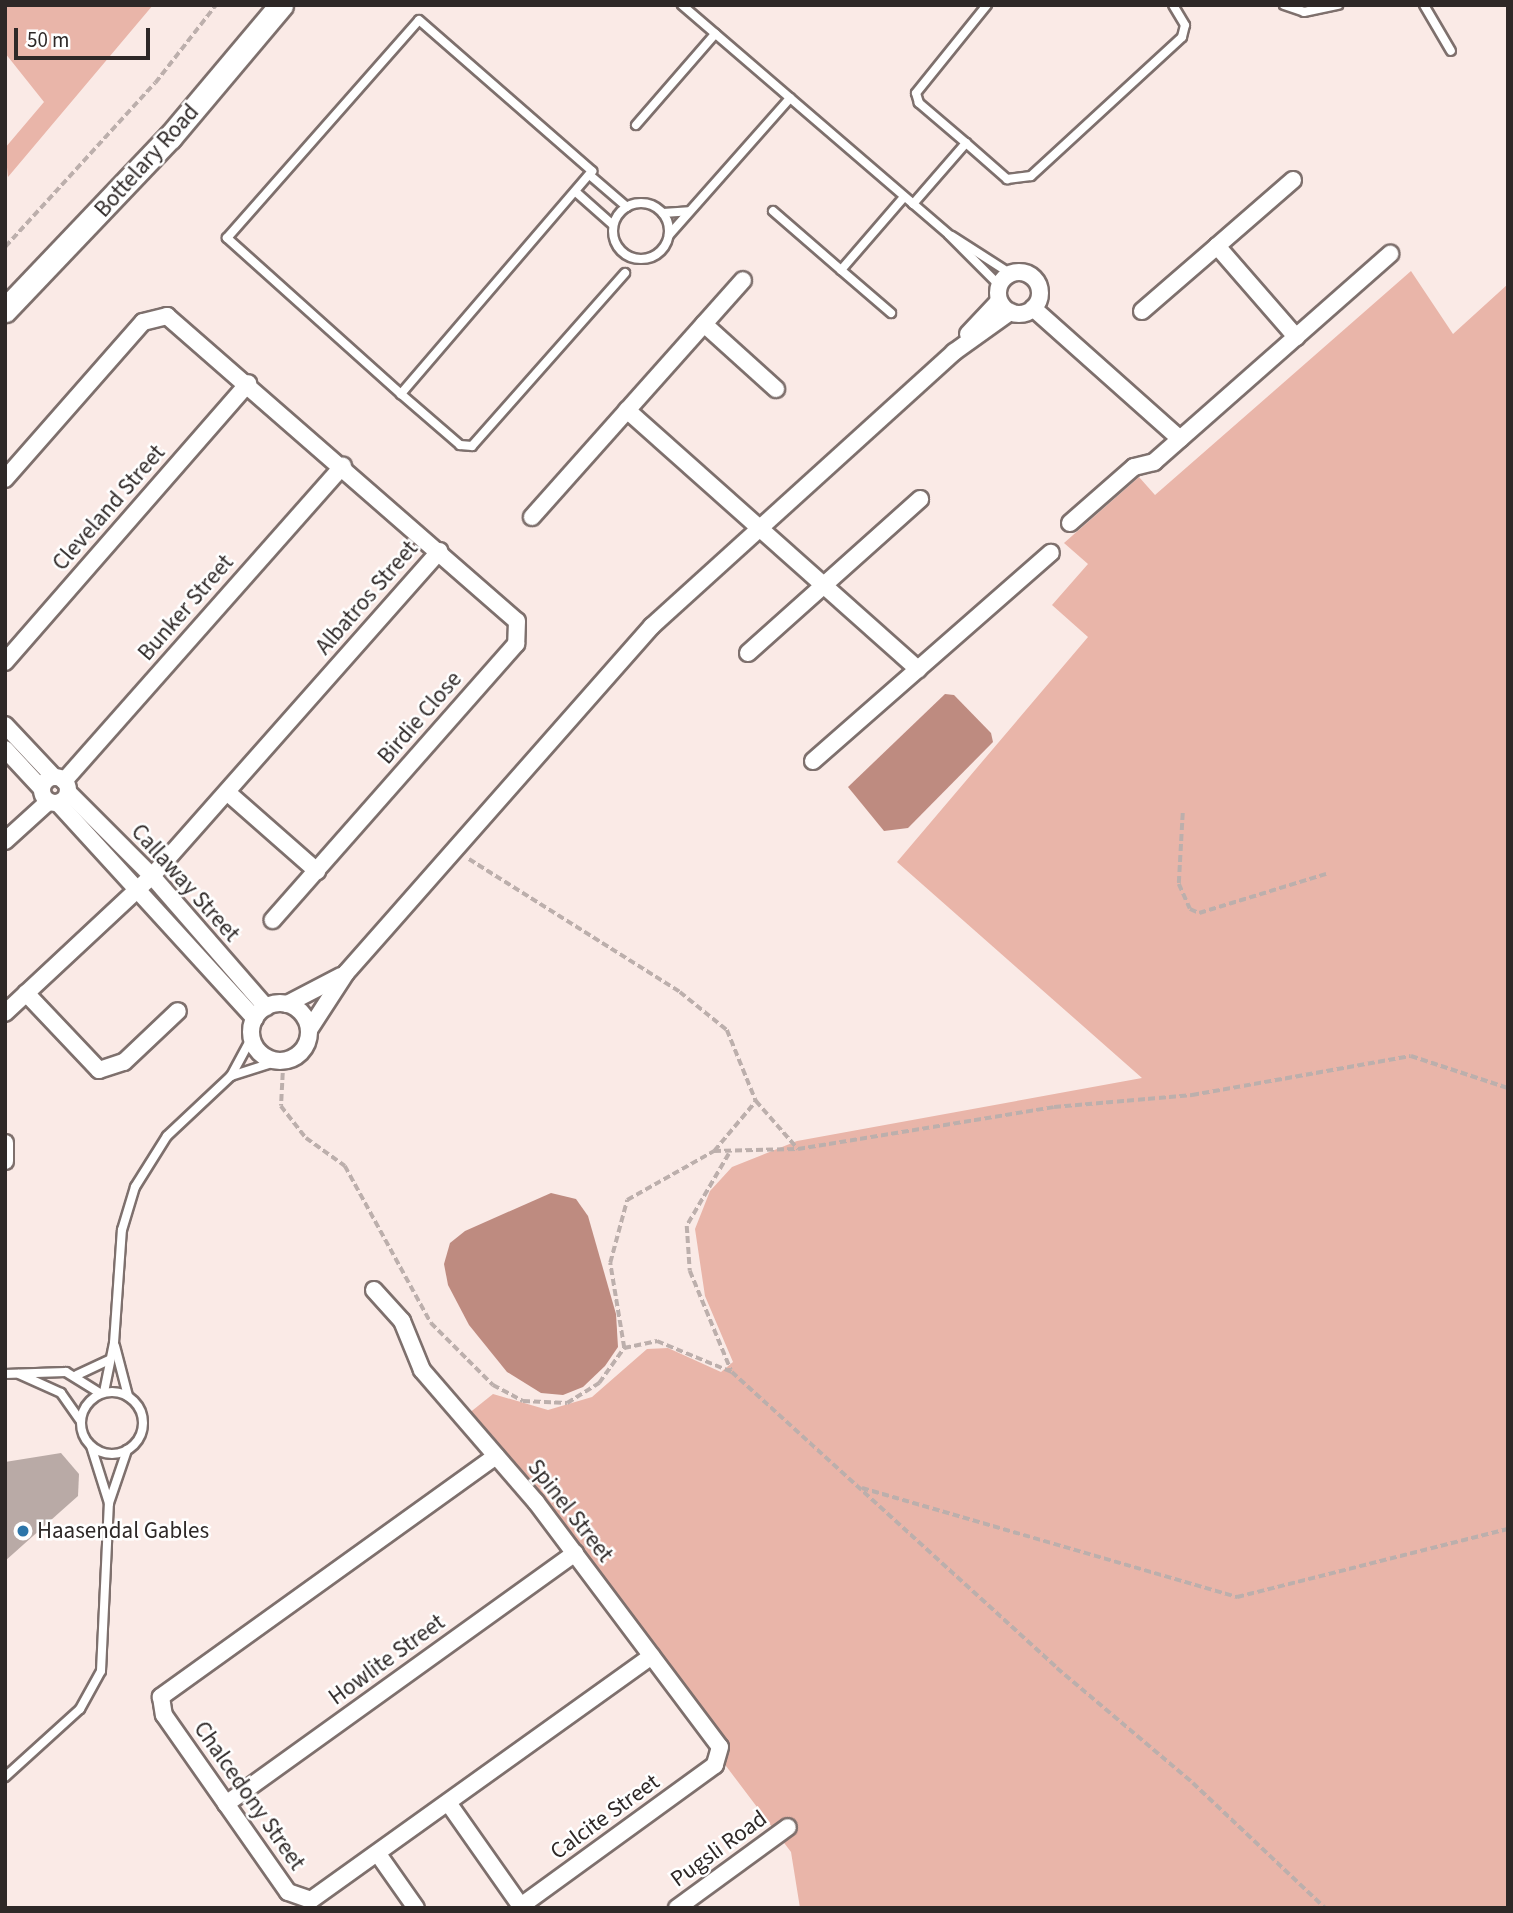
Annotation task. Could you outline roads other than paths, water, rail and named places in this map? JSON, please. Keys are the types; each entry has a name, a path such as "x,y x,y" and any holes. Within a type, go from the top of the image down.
{"main road":[{"name":"Bottelary Road","path":"5,310 161,146 281,5"}],"street":[{"path":"1142,311 1293,180"},
{"path":"1217,246 1296,337"},
{"path":"1070,523 1134,467 1154,462 1390,254"},
{"path":"346,972 287,1004 261,1013 252,1037 264,1056 281,1061 303,1050 309,1030 346,972 635,643 954,352 1005,293 1034,278 1039,293 1033,308"},
{"path":"532,517 743,280"},
{"path":"1005,293 1033,308 1180,439"},
{"name":"Albatros Street","path":"5,479 150,318 174,319 440,551 152,876 5,1013"},
{"path":"704,324 776,388"},
{"name":"Cleveland Street","path":"5,662 248,383"},
{"path":"627,410 918,669"},
{"name":"Bunker Street","path":"5,841 56,791 343,466"},
{"path":"748,653 920,499"},
{"name":"Birdie Close","path":"273,920 520,637 512,614 440,551"},
{"path":"813,761 1051,553"},
{"name":"Callaway Street","path":"5,726 137,889 261,1013"},
{"name":"Callaway Street","path":"5,749 152,876 261,1013"},
{"path":"227,792 317,871"},
{"path":"26,993 99,1070 124,1062 178,1011"},
{"path":"287,1004 299,1011 309,1030"},
{"path":"5,1143 5,1161"},
{"name":"Spinel Street","path":"374,1290 402,1321 422,1370 575,1553 720,1746 715,1765"},
{"name":"Chalcedony Street","path":"496,1456 162,1697 164,1715 294,1898 311,1900 449,1804 652,1656"},
{"name":"Howlite Street","path":"226,1804 575,1553"},
{"name":"Calcite Street","path":"521,1907 715,1765"},
{"path":"449,1804 521,1907"},
{"name":"Pugsli Road","path":"677,1908 789,1827"},
{"path":"378,1854 416,1908"}],"lane":[{"path":"682,5 949,235 1005,293"},
{"path":"986,5 916,93 919,103 1007,179 1031,176 1182,37 1185,24 1173,5"},
{"path":"1284,5 1304,12 1338,5"},
{"path":"1424,5 1451,51"},
{"path":"625,273 472,446 460,445 231,245 228,234 419,20 589,163 592,177 627,207"},
{"path":"636,125 715,34"},
{"path":"577,194 613,225 618,247 636,258 657,254 691,209 790,98"},
{"path":"913,204 966,143"},
{"path":"401,394 592,177"},
{"path":"841,270 904,197"},
{"path":"613,225 627,207 642,203 663,213 691,209"},
{"path":"773,211 891,313"},
{"path":"663,213 669,235"},
{"path":"949,235 1005,293"},
{"path":"80,1420 86,1404 102,1393 114,1343 118,1252 135,1187 167,1136 231,1076 252,1037"},
{"path":"231,1076 281,1061"},
{"path":"5,1777 80,1709 101,1671 109,1503 127,1450 143,1423 128,1396 114,1343"},
{"path":"78,1375 109,1360"},
{"path":"5,1374 53,1370 78,1375 102,1393 128,1396"},
{"path":"16,1372 61,1393 80,1420 109,1503"},
{"path":"91,1446 108,1454 127,1450"}],"place":[{"name":"Haasendal Gables","path":"23,1531"}]}
